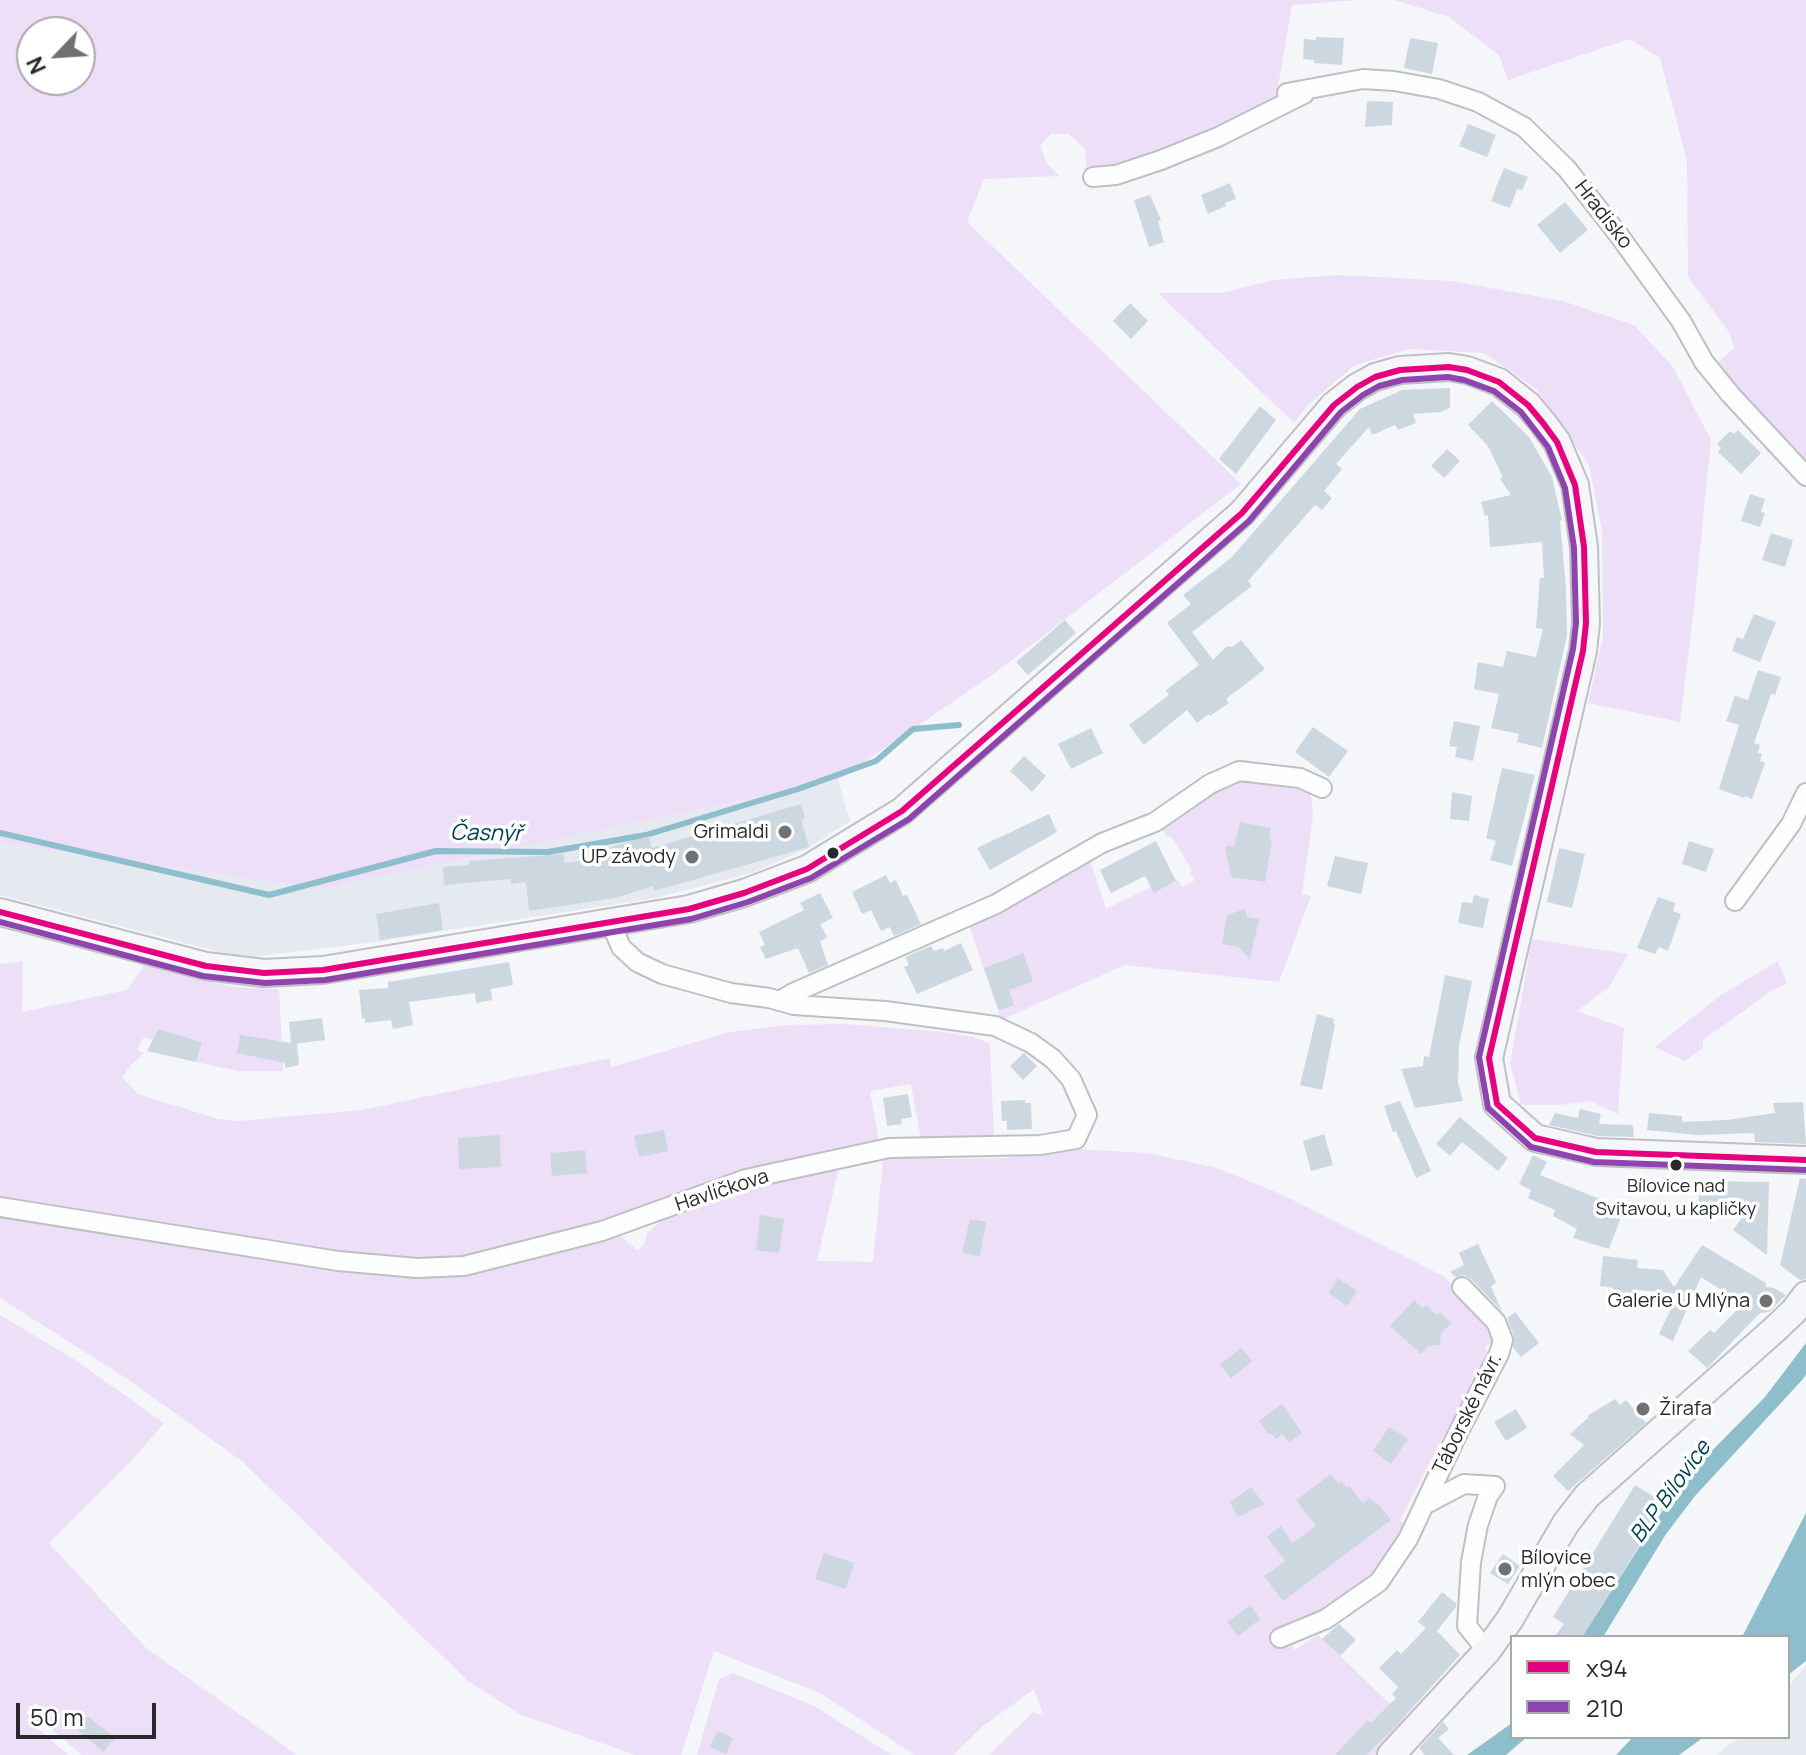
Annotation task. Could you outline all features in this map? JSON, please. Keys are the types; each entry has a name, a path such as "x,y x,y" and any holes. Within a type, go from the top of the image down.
{"main road":[{"path":"0,912 206,966 264,973 323,970 689,909 744,893 807,869 902,811 1242,513 1342,398 1375,377 1400,370 1449,367 1499,382 1528,405 1557,442 1575,485 1581,516 1586,585 1583,651 1489,1058 1497,1104 1535,1138 1596,1152 1806,1160"},
{"path":"1391,1755 1487,1651 1510,1619 1566,1523 1587,1496 1774,1330 1806,1295"}],"street":[{"name":"Hradisko","path":"1287,93 1363,79 1394,81 1439,89 1478,102 1524,127 1567,169 1618,234 1681,321 1704,362 1806,476"},
{"name":"Hradisko","path":"1093,177 1116,175 1218,137 1321,86"},
{"path":"779,1001 996,904 1102,843 1155,822 1210,784 1239,771 1300,778 1322,788"},
{"path":"1735,901 1791,824 1806,793"},
{"name":"Havlíčkova","path":"0,1207 338,1261 417,1268 464,1266 602,1231 746,1179 889,1148 1040,1145 1076,1139 1087,1115 1071,1079 1053,1059 1031,1043 995,1026 885,1011 794,1005 731,993 649,969 626,954 610,921"},
{"name":"Táborské návr.","path":"1280,1638 1326,1619 1379,1582 1408,1539 1499,1354 1503,1340 1496,1322 1462,1287"},
{"name":"Táborské návr.","path":"1424,1505 1464,1484 1495,1486 1488,1496 1478,1525 1471,1562 1467,1626 1487,1651"}],"shaded area":[{"path":"0,0 1357,0 1292,5 1275,104 1190,142 1106,172 1083,174 1087,168 1085,149 1069,134 1051,134 1040,146 1046,162 1059,176 984,179 967,222 1241,484 995,673 838,780 321,889 0,843"},
{"path":"1395,0 1806,0 1806,467 1714,366 1734,348 1729,332 1688,277 1687,161 1660,58 1629,39 1508,80 1499,55 1449,17"},
{"path":"1338,275 1451,281 1563,301 1634,325 1673,367 1711,440 1680,722 1588,703 1603,637 1602,530 1589,465 1536,389 1484,353 1409,349 1355,365 1308,405 1294,423 1158,293 1221,293 1273,280"},
{"path":"1243,773 1310,786 1313,815 1302,894 1311,896 1279,982 1125,965 1001,1020 968,922 1089,858 1106,909 1151,887 1154,893 1178,880 1182,887 1195,880 1171,836 1167,837 1161,827"},
{"path":"838,780 850,821 807,849 751,873 655,898 367,943 243,958 0,895 0,843 321,889"},
{"path":"1532,939 1628,954 1609,987 1577,1011 1624,1028 1618,1114 1590,1101 1521,1105 1510,1064"},
{"path":"23,961 22,1012 127,990 145,964 231,987 279,989 283,1071 238,1071 196,1062 201,1042 158,1029 152,1040 144,1037 137,1050 144,1053 122,1077 138,1094 218,1119 239,1121 362,1110 610,1058 611,1067 730,1032 788,1025 847,1024 943,1032 974,1037 990,1044 994,1139 921,1142 911,1084 870,1091 879,1143 600,1228 464,1263 337,1257 0,1202 0,964"},
{"path":"1778,961 1787,984 1774,989 1703,1040 1703,1048 1685,1061 1655,1047 1721,995"},
{"path":"1076,1149 1147,1153 1217,1168 1283,1195 1445,1277 1492,1326 1495,1341 1485,1347 1489,1361 1444,1435 1400,1520 1408,1527 1375,1577 1345,1600 1273,1637 1278,1647 1290,1643 1295,1650 1318,1635 1410,1723 1380,1755 989,1755 1033,1712 1044,1716 1034,1689 982,1727 953,1755 915,1755 820,1693 714,1651 681,1755 636,1755 521,1715 468,1681 243,1462 129,1380 0,1298 0,1214 294,1262 462,1271 616,1232 637,1250 643,1246 648,1232 663,1219 664,1212 725,1193 839,1167 817,1261 873,1262 883,1160 895,1154 948,1159 1005,1158"},
{"path":"0,1315 75,1360 164,1423 135,1457 49,1543 146,1648 297,1755 82,1755 41,1720 34,1725 68,1755 0,1755"},
{"path":"1806,1665 1806,1755 1716,1755 1737,1739 1790,1739 1790,1685"},
{"path":"733,1673 814,1706 892,1755 697,1755 719,1679"}],"water":[{"path":"1806,1343 1806,1374 1803,1379 1695,1496 1666,1534 1604,1635 1583,1635 1681,1482 1765,1397"},
{"path":"1806,1513 1806,1661 1790,1673 1790,1635 1743,1635"},
{"path":"1510,1724 1510,1739 1525,1739 1506,1755 1467,1755"},
{"path":"1631,1739 1701,1739 1679,1755 1616,1755"}],"building":[{"path":"1316,37 1344,38 1342,65 1303,59 1304,39 1316,40"},
{"path":"1410,38 1438,43 1432,74 1404,68"},
{"path":"1367,101 1393,102 1392,125 1365,127"},
{"path":"1468,124 1496,135 1487,157 1459,146"},
{"path":"1504,168 1528,177 1522,190 1517,189 1510,208 1491,201"},
{"path":"1230,183 1236,199 1208,214 1201,195"},
{"path":"1150,195 1161,220 1158,221 1164,242 1149,247 1134,200"},
{"path":"1565,202 1588,230 1560,253 1537,225"},
{"path":"1130,303 1148,321 1131,339 1113,321"},
{"path":"1450,388 1450,408 1441,412 1413,414 1416,423 1398,430 1395,425 1372,435 1369,427 1336,464 1342,469 1324,491 1332,498 1322,510 1315,505 1248,581 1252,586 1192,632 1213,660 1227,646 1232,647 1241,640 1265,669 1226,699 1229,703 1210,716 1197,723 1187,710 1144,745 1129,725 1169,695 1166,690 1199,665 1167,623 1191,604 1183,595 1231,558 1360,409 1402,390"},
{"path":"1492,401 1529,437 1552,477 1562,520 1567,635 1542,748 1517,742 1519,734 1491,728 1499,694 1474,689 1478,662 1503,667 1507,651 1536,657 1543,629 1536,628 1540,578 1544,578 1542,542 1490,547 1488,515 1485,516 1481,502 1511,495 1500,479 1503,477 1488,446 1468,425"},
{"path":"1260,406 1276,420 1236,474 1219,459"},
{"path":"1738,430 1761,453 1741,474 1718,452 1721,448 1717,444 1730,431 1734,434"},
{"path":"1447,449 1460,461 1444,478 1431,466"},
{"path":"1750,494 1765,499 1761,512 1765,513 1760,527 1741,521"},
{"path":"1771,533 1793,540 1785,567 1762,560"},
{"path":"1754,614 1776,622 1760,662 1732,651 1737,637 1743,639"},
{"path":"1065,620 1076,633 1028,675 1016,662"},
{"path":"1758,670 1781,677 1775,695 1771,694 1754,743 1760,745 1760,761 1765,763 1752,799 1719,789 1739,725 1726,721 1735,696 1748,700"},
{"path":"1454,721 1480,726 1473,761 1455,757 1457,747 1449,746"},
{"path":"1313,727 1348,751 1329,777 1295,752"},
{"path":"1091,728 1103,753 1071,769 1058,744"},
{"path":"1024,756 1046,776 1032,792 1010,771"},
{"path":"1502,768 1535,775 1512,866 1490,860 1496,841 1486,838"},
{"path":"1452,792 1472,796 1469,821 1450,819"},
{"name":"UP závody","path":"801,804 805,818 801,819 809,847 654,891 653,886 615,898 529,911 526,882 511,884 510,879 444,885 443,867 469,865 469,861 563,854 565,863 612,856 610,847 649,836 652,848"},
{"path":"1049,814 1057,832 990,870 977,848"},
{"path":"1240,822 1271,828 1269,840 1272,841 1265,882 1231,877 1225,846 1234,846"},
{"path":"1156,841 1176,881 1154,893 1145,876 1111,893 1100,870"},
{"path":"1689,841 1714,849 1706,872 1682,864"},
{"path":"1559,848 1585,854 1572,908 1547,902"},
{"path":"1335,856 1368,863 1361,894 1327,886"},
{"path":"886,875 890,883 896,880 903,896 907,895 921,924 894,936 890,927 881,931 871,910 862,914 852,892"},
{"path":"820,893 833,918 820,924 827,937 820,942 828,965 809,973 798,948 766,959 760,947 765,945 759,932 804,910 800,903"},
{"path":"1474,895 1489,899 1483,928 1458,923 1462,902 1472,903"},
{"path":"1658,897 1676,903 1673,911 1681,914 1668,951 1659,947 1655,954 1637,948"},
{"path":"439,903 443,930 380,940 376,914"},
{"path":"1245,909 1247,917 1259,919 1250,959 1239,947 1222,944 1227,915"},
{"path":"961,943 973,970 917,994 904,967 909,965 905,957 931,946 934,951 943,948 944,951"},
{"path":"1023,953 1033,981 1009,990 1014,1005 999,1010 984,968"},
{"path":"509,962 513,985 491,989 492,1000 476,1003 475,993 409,1002 413,1025 393,1029 391,1020 365,1023 365,1018 362,1019 359,990 388,988 388,982"},
{"path":"1445,975 1472,981 1459,1046 1458,1083 1463,1101 1415,1108 1401,1069 1423,1066 1424,1056 1429,1057"},
{"path":"1317,1014 1334,1019 1335,1024 1322,1090 1300,1085"},
{"path":"322,1018 325,1040 294,1044 297,1044 299,1065 285,1068 285,1063 237,1053 240,1035 291,1043 289,1022"},
{"path":"158,1029 202,1042 196,1062 147,1051"},
{"path":"1024,1053 1037,1066 1023,1080 1010,1066"},
{"path":"908,1094 912,1117 901,1119 902,1124 887,1126 883,1098"},
{"path":"1025,1100 1025,1103 1031,1103 1032,1129 1007,1130 1007,1121 1002,1121 1001,1101"},
{"path":"1400,1101 1431,1171 1416,1178 1384,1106"},
{"path":"1803,1102 1806,1144 1755,1142 1754,1133 1697,1135 1647,1130 1649,1113 1682,1116 1682,1122 1727,1120 1775,1113 1773,1103"},
{"path":"1580,1109 1601,1114 1599,1124 1633,1125 1634,1137 1598,1136 1549,1125 1555,1113 1578,1118"},
{"path":"1460,1117 1508,1158 1498,1171 1462,1142 1450,1156 1436,1144"},
{"path":"664,1130 668,1151 639,1157 634,1136"},
{"path":"1324,1134 1333,1165 1311,1171 1303,1141"},
{"path":"500,1135 501,1167 459,1169 458,1138"},
{"path":"585,1150 587,1173 552,1176 550,1153"},
{"path":"1533,1155 1547,1162 1540,1175 1624,1209 1609,1249 1573,1238 1577,1229 1553,1216 1555,1210 1528,1198 1531,1190 1519,1184"},
{"path":"1800,1178 1806,1179 1806,1279 1800,1280 1780,1265"},
{"path":"1699,1181 1769,1182 1767,1255 1733,1230 1750,1207 1719,1207 1719,1202 1699,1202"},
{"path":"760,1215 784,1219 779,1253 756,1250"},
{"path":"970,1219 986,1222 980,1256 962,1253"},
{"path":"1478,1244 1496,1282 1491,1287 1502,1311 1470,1278 1464,1275 1456,1277 1450,1272 1464,1265 1459,1253"},
{"path":"1702,1245 1766,1283 1766,1287 1786,1295 1769,1312 1760,1313 1707,1368 1688,1351 1710,1330 1714,1333 1743,1304 1701,1277 1673,1341 1659,1334 1678,1294 1639,1290 1638,1294 1613,1293 1613,1288 1600,1286 1603,1256 1638,1260 1637,1268 1663,1270 1674,1287"},
{"path":"1338,1278 1357,1291 1347,1306 1329,1293"},
{"path":"1414,1300 1437,1315 1440,1312 1451,1323 1441,1333 1440,1345 1429,1346 1421,1354 1390,1326"},
{"path":"1515,1312 1539,1343 1521,1357 1513,1347 1514,1336 1507,1318"},
{"path":"1241,1348 1252,1361 1231,1378 1220,1365"},
{"path":"1615,1399 1620,1405 1626,1400 1646,1423 1568,1491 1553,1476 1584,1445 1570,1434 1587,1416"},
{"path":"1282,1404 1302,1433 1289,1443 1282,1434 1276,1439 1271,1433 1269,1435 1259,1421"},
{"path":"1516,1409 1527,1428 1506,1441 1494,1422"},
{"path":"1389,1427 1408,1439 1391,1464 1373,1451"},
{"path":"1331,1474 1338,1483 1341,1481 1347,1488 1349,1486 1363,1503 1369,1498 1380,1506 1391,1520 1283,1601 1264,1576 1285,1561 1267,1537 1281,1526 1292,1543 1316,1526 1296,1500"},
{"path":"1635,1485 1666,1504 1583,1635 1556,1635 1564,1624 1553,1617"},
{"path":"1251,1487 1264,1504 1238,1517 1230,1502"},
{"path":"824,1553 854,1563 846,1589 815,1579"},
{"name":"Bílovice mlýn obec","path":"1503,1554 1520,1566 1508,1584 1490,1573"},
{"path":"1442,1592 1456,1603 1456,1607 1437,1631 1460,1655 1366,1755 1335,1755 1368,1720 1371,1723 1396,1698 1392,1694 1398,1687 1379,1668 1397,1650 1401,1654 1426,1628 1418,1622"},
{"path":"1250,1605 1260,1619 1238,1636 1227,1622"},
{"path":"1339,1624 1356,1640 1340,1656 1322,1639"},
{"path":"88,1716 115,1738 103,1752 77,1729"},
{"path":"1443,1722 1449,1729 1438,1738 1454,1755 1425,1755 1419,1748"},
{"path":"717,1731 733,1738 726,1754 710,1747"}],"waterway":[{"name":"Časnýř","path":"0,833 269,895 436,851 548,852 646,835 798,789 876,761 913,729 959,725"}],"transit line":[{"name":"x94","path":"0,912 206,966 264,973 323,970 689,909 744,893 807,869 902,811 1242,513 1334,405 1357,387 1375,377 1400,370 1449,367 1499,382 1528,405 1543,423 1557,442 1575,485 1584,547 1586,623 1583,651 1489,1058 1497,1104 1535,1138 1596,1152 1806,1160"},
{"name":"210","path":"0,922 203,976 265,983 325,980 691,919 748,902 811,878 909,819 1249,521 1341,412 1363,395 1379,386 1402,380 1448,377 1494,391 1521,412 1548,447 1565,488 1574,548 1576,623 1573,649 1479,1057 1488,1108 1531,1147 1594,1162 1806,1170"}],"place":[{"name":"Grimaldi","path":"785,832"},
{"name":"UP závody","path":"692,857"},
{"name":"Bílovice nad Svitavou, u kapličky","path":"1676,1165"},
{"name":"Galerie U Mlýna","path":"1766,1301"},
{"name":"Žirafa","path":"1643,1409"},
{"name":"Bílovice mlýn obec","path":"1505,1569"}],"water label":[{"name":"BLP Bílovice","path":"1671,1492"}]}
